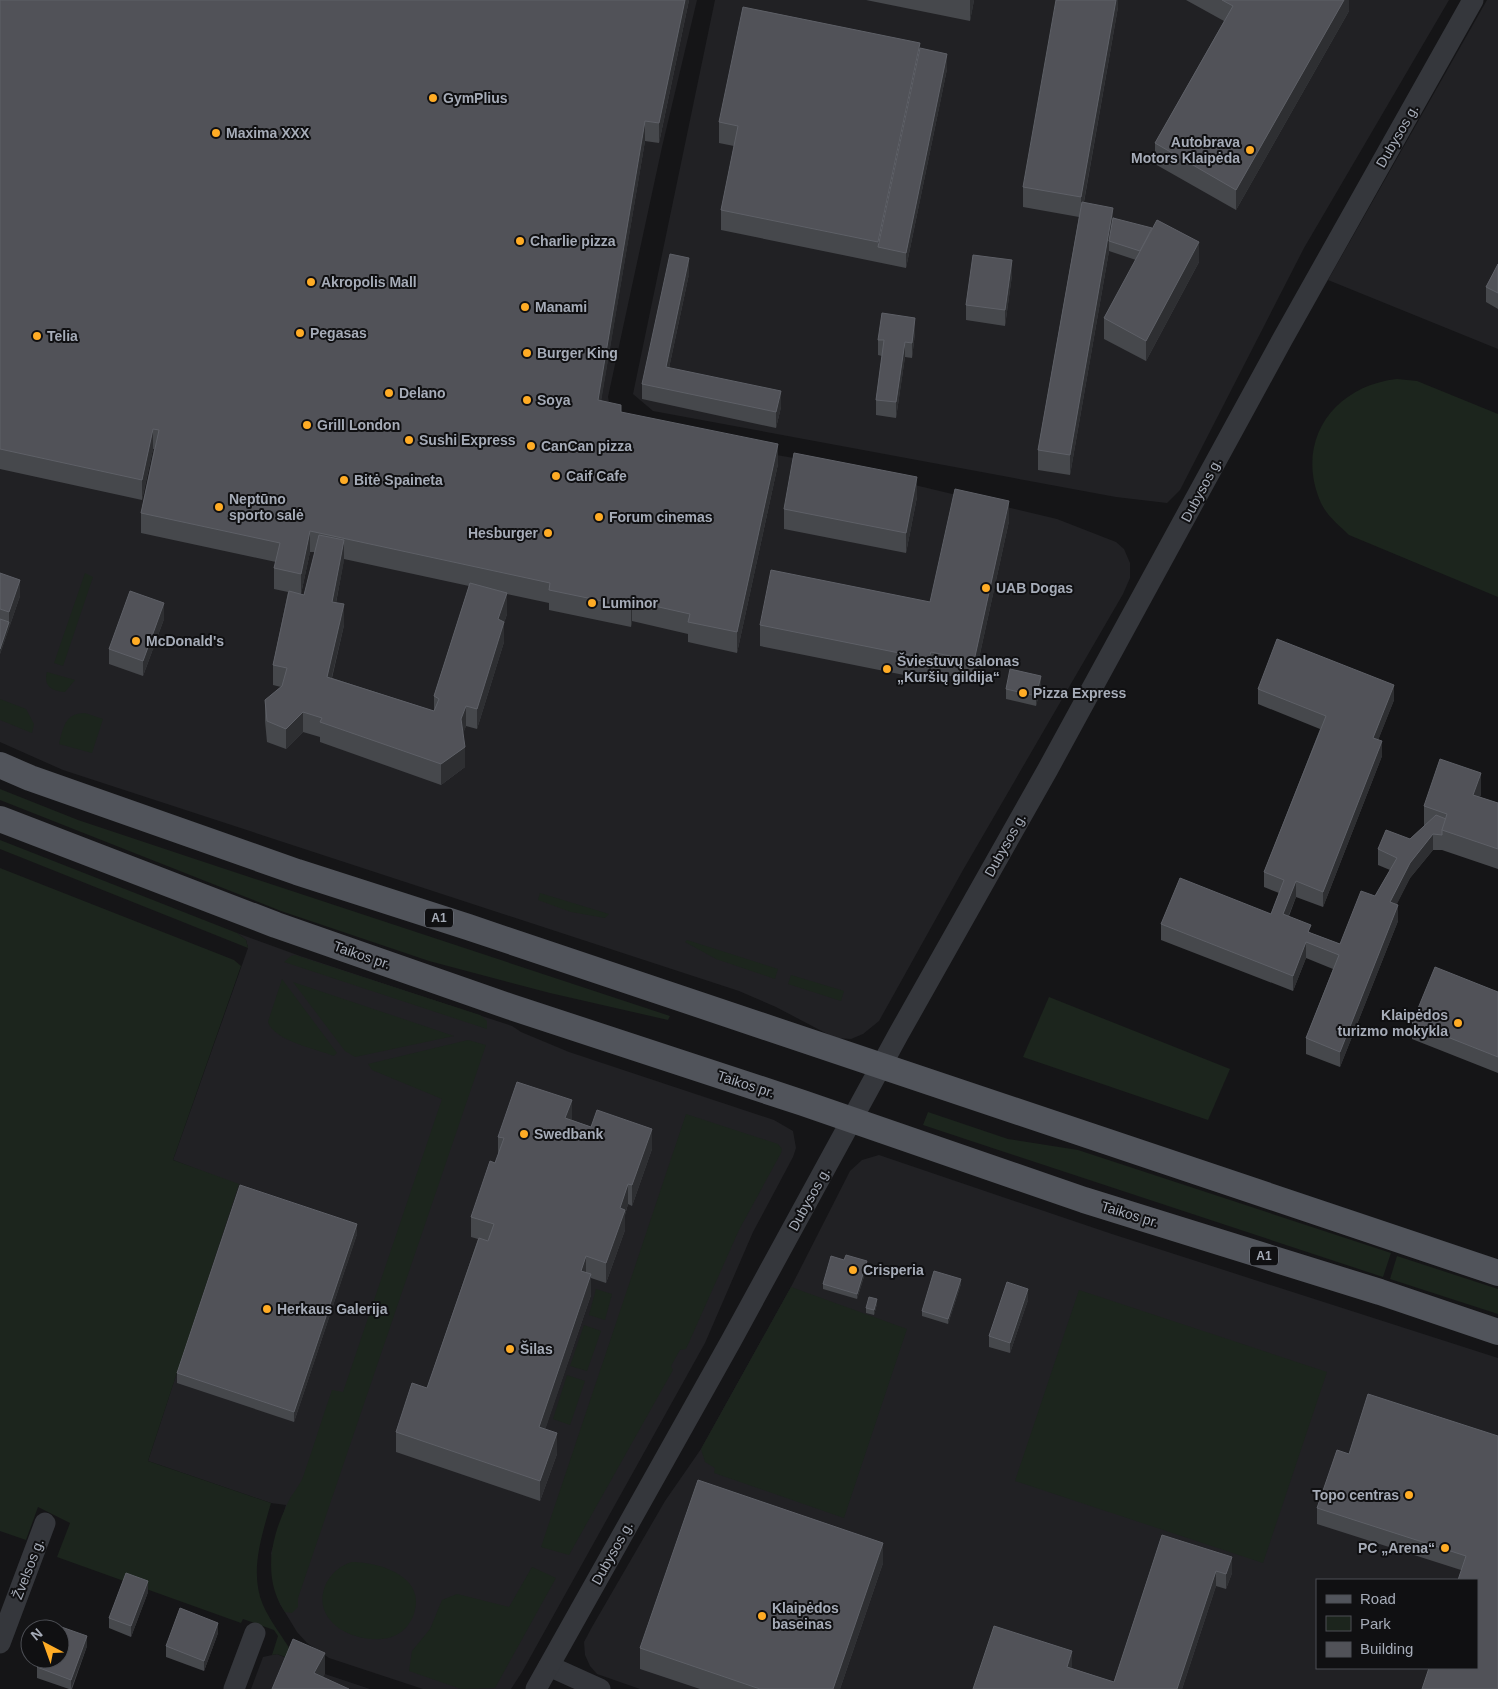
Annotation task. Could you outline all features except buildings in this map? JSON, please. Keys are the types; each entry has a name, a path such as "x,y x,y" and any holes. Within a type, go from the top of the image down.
{"main road":[{"name":"A1","path":"0,765 30,778 298,872 487,933 1498,1274"},
{"name":"Taikos pr.","path":"0,819 276,925 510,1007 852,1120 1084,1200 1380,1292 1498,1332"}],"street":[{"name":"Dubysos g.","path":"536,1689 880,1067 1048,769 1282,340 1473,0"},
{"name":"Žvelsos g.","path":"0,1643 45,1523"},
{"path":"234,1689 255,1632"},
{"path":"549,1666 600,1689"}],"shaded area":[{"path":"0,0 697,0 662,147 608,397 611,413 638,431 823,463 1057,519 1116,542 1124,549 1130,563 1130,578 1123,594 963,870 879,1021 863,1034 851,1039 835,1038 776,1007 739,991 63,770 0,742"},
{"path":"715,0 1449,0 1304,248 1180,490 1167,503 1116,497 653,411 633,394"},
{"path":"1487,0 1498,0 1498,349 1328,280"},
{"path":"237,933 300,956 512,1026 521,1032 569,1052 774,1120 793,1131 796,1148 793,1157 753,1232 705,1343 511,1689 423,1689 329,1658 307,1643 297,1632 280,1604 275,1589 271,1553 286,1505 271,1503 148,1461 238,1185 173,1160 248,948 246,940"},
{"path":"879,1155 1112,1234 1498,1358 1498,1689 640,1689 597,1674 590,1666 585,1655 584,1642 665,1501 701,1449 791,1287 850,1171 862,1160"},
{"path":"277,1654 325,1674 370,1689 251,1689 263,1657"}],"green space":[{"path":"1397,379 1417,381 1498,414 1498,597 1349,535 1330,516 1321,503 1314,480 1312,459 1316,439 1325,421 1338,405 1354,393 1374,384"},
{"path":"85,573 93,577 63,666 54,663"},
{"path":"47,672 75,680 65,692 56,690 50,687 46,681"},
{"path":"0,699 26,709 34,724 32,733 0,720"},
{"path":"85,713 103,719 92,753 59,744 66,722 73,716"},
{"path":"0,789 78,820 670,1016 668,1020 550,993 429,961 281,911 0,800"},
{"path":"0,840 237,933 246,940 248,948 0,849"},
{"path":"0,868 234,960 241,966 173,1160 239,1184 148,1461 271,1503 258,1554 257,1580 263,1605 291,1651 293,1660 277,1654 272,1655 278,1636 274,1630 243,1619 241,1623 57,1557 70,1523 38,1507 26,1540 0,1531"},
{"path":"540,893 609,914 605,918 571,912 538,900"},
{"path":"687,940 778,969 775,979 716,959 685,942"},
{"path":"295,955 480,1015 487,1021 487,1029 284,962"},
{"path":"791,975 844,991 841,1001 788,984"},
{"path":"282,979 337,1053 334,1056 297,1044 272,1029 268,1022"},
{"path":"293,982 454,1036 355,1057 345,1051"},
{"path":"1049,997 1230,1069 1208,1120 1023,1057"},
{"path":"468,1040 486,1045 298,1598 298,1607 292,1613 285,1612 278,1600 271,1573 271,1560 276,1533 288,1503 303,1477 332,1390 343,1392 442,1099 372,1070 368,1064"},
{"path":"928,1112 1008,1139 1078,1150 1391,1253 1383,1277 923,1125"},
{"path":"686,1114 778,1144 782,1149 781,1153 739,1230 686,1349 680,1350 671,1366 673,1370 569,1555 541,1547"},
{"path":"1397,1256 1498,1289 1498,1314 1390,1279"},
{"path":"791,1287 907,1329 844,1518 714,1473 715,1468 705,1462 701,1449"},
{"path":"596,1289 612,1294 605,1320 589,1315"},
{"path":"1079,1290 1327,1372 1263,1563 1015,1481"},
{"path":"584,1325 601,1331 587,1371 570,1366"},
{"path":"567,1375 585,1381 570,1425 553,1419"},
{"path":"352,1562 375,1565 387,1569 407,1581 414,1590 416,1601 414,1614 404,1630 387,1638 361,1638 344,1631 331,1621 325,1613 323,1604 325,1586 329,1578 336,1571"},
{"path":"532,1567 556,1578 495,1688 461,1689 409,1671 412,1651 430,1629 442,1600 457,1594 509,1607"}],"place":[{"name":"GymPlius","path":"433,98"},
{"name":"Maxima XXX","path":"216,133"},
{"name":"Autobrava Motors Klaipėda","path":"1250,150"},
{"name":"Charlie pizza","path":"520,241"},
{"name":"Akropolis Mall","path":"311,282"},
{"name":"Manami","path":"525,307"},
{"name":"Pegasas","path":"300,333"},
{"name":"Telia","path":"37,336"},
{"name":"Burger King","path":"527,353"},
{"name":"Delano","path":"389,393"},
{"name":"Soya","path":"527,400"},
{"name":"Grill London","path":"307,425"},
{"name":"Sushi Express","path":"409,440"},
{"name":"CanCan pizza","path":"531,446"},
{"name":"Caif Cafe","path":"556,476"},
{"name":"Bitė Spaineta","path":"344,480"},
{"name":"Neptūno sporto salė","path":"219,507"},
{"name":"Forum cinemas","path":"599,517"},
{"name":"Hesburger","path":"548,533"},
{"name":"UAB Dogas","path":"986,588"},
{"name":"Luminor","path":"592,603"},
{"name":"McDonald's","path":"136,641"},
{"name":"Šviestuvų salonas „Kuršių gildija“","path":"887,669"},
{"name":"Pizza Express","path":"1023,693"},
{"name":"Klaipėdos turizmo mokykla","path":"1458,1023"},
{"name":"Swedbank","path":"524,1134"},
{"name":"Crisperia","path":"853,1270"},
{"name":"Herkaus Galerija","path":"267,1309"},
{"name":"Šilas","path":"510,1349"},
{"name":"Topo centras","path":"1409,1495"},
{"name":"PC „Arena“","path":"1445,1548"},
{"name":"Klaipėdos baseinas","path":"762,1616"}]}
